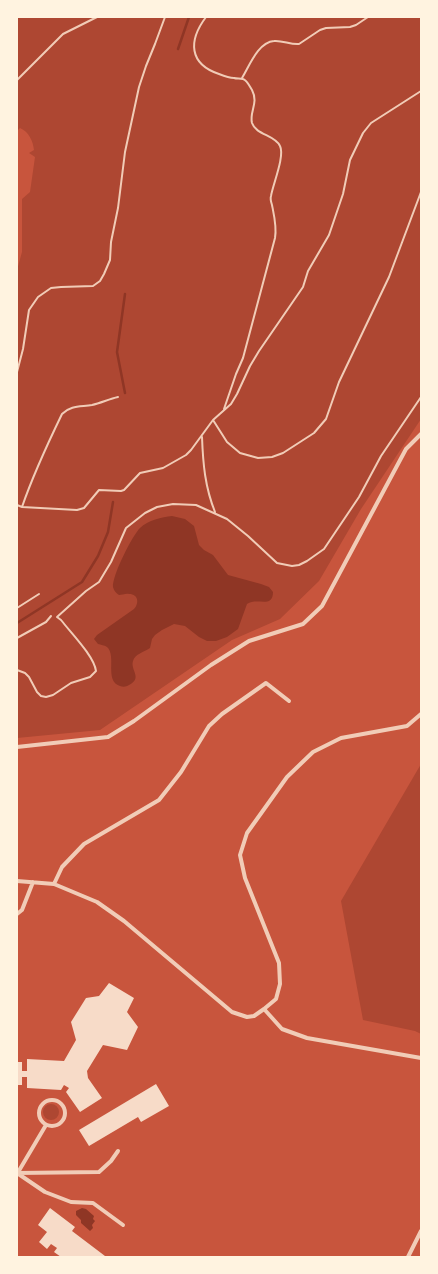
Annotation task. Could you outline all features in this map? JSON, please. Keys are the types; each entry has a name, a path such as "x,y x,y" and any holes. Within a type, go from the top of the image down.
{"street":[{"path":"17,747 108,737 134,721 211,665 249,641 303,624 322,606 406,449 421,434"},
{"path":"54,884 62,867 84,844 159,800 181,772 209,726 222,714 266,683 289,701"},
{"path":"17,881 54,884 97,902 124,922 232,1012 247,1017 254,1016 276,999 280,984 279,963 245,878 240,855 247,833 287,777 313,752 341,738 407,726 421,714"},
{"path":"17,914 22,910 33,882"},
{"path":"264,1009 282,1029 307,1038 421,1058"},
{"path":"48,1100 58,1101 65,1109 64,1119 56,1126 46,1125 39,1117 40,1107 48,1100"},
{"path":"17,1174 46,1125"},
{"path":"17,1174 99,1172 111,1161 118,1150"},
{"path":"17,1174 45,1192 71,1202 93,1203 123,1225"},
{"path":"408,1257 421,1231"}],"lane":[{"path":"17,80 63,34 97,17"},
{"path":"17,372 23,349 29,310 38,297 51,288 93,286 100,281 110,260 111,242 118,208 125,152 146,66 165,17"},
{"path":"206,17 201,24 194,42 193,47 197,59 200,63 218,74 230,78 242,78 246,80 255,99 252,116 254,126 277,142 280,147 280,161 270,197 277,231 244,358 236,374 223,410"},
{"path":"242,78 251,60 270,42 275,41 299,44 320,30 326,28 350,27 368,17"},
{"path":"17,505 22,507 77,510 84,508 99,490 121,491 140,473 163,468 191,450 213,420 231,404 259,351 303,287 308,272 329,235 343,194 350,160 363,133 371,123 421,91"},
{"path":"213,420 227,442 240,453 258,458 272,457 283,453 314,433 326,419 339,382 389,277 421,192"},
{"path":"22,507 43,453 62,414 65,411 77,406 92,405 118,397"},
{"path":"17,670 25,673 29,677 34,688 41,696 53,695 71,683 90,677 96,671 95,663 61,620 56,617 86,591 99,582 111,562 126,528 145,513 157,507 178,504 196,505 226,519 248,536 277,563 292,566 299,565 307,561 324,549 358,497 381,456 421,397"},
{"path":"202,436 203,466 207,488 216,514"},
{"path":"17,608 39,594"},
{"path":"17,638 46,622 51,616"}],"shaded area":[{"path":"17,17 421,17 421,419 361,509 319,581 280,619 232,640 100,730 17,738 17,270 22,252 22,199 30,192 35,157 29,153 34,150 32,140 28,134 20,128 17,131"},
{"path":"172,516 185,519 194,526 199,545 213,555 228,575 269,587 273,592 272,597 267,601 251,602 247,604 238,629 227,637 216,641 207,641 199,637 185,626 174,624 162,630 152,639 150,648 134,659 133,664 136,677 135,680 128,686 123,687 115,683 111,674 110,651 104,645 98,644 94,639 97,635 134,609 137,605 135,596 132,594 119,595 115,592 113,587 119,566 132,539 143,525 160,518"},
{"path":"421,764 421,1034 415,1031 363,1020 341,901"},
{"path":"51,1104 57,1106 59,1112 57,1118 51,1120 45,1118 43,1112 45,1106"},
{"path":"82,1208 86,1209 94,1216 93,1219 95,1221 92,1225 93,1228 90,1231 81,1223 81,1220 76,1215 76,1211"}],"building":[{"path":"109,983 134,998 127,1012 138,1027 127,1050 103,1045 87,1071 88,1078 102,1098 80,1112 66,1092 69,1088 64,1085 61,1090 27,1088 27,1077 22,1077 22,1085 17,1085 17,1062 22,1062 22,1071 27,1071 27,1059 64,1061 76,1040 71,1022 86,998 99,996"},
{"path":"156,1084 169,1106 141,1122 138,1117 89,1146 79,1130"},
{"path":"50,1208 75,1227 72,1231 105,1256 61,1257 54,1252 57,1248 51,1244 47,1249 39,1242 47,1232 38,1225"}],"waterway":[{"path":"178,49 189,17"},
{"path":"125,294 117,352 125,393"},
{"path":"17,623 82,582 98,556 108,532 113,502"}]}
